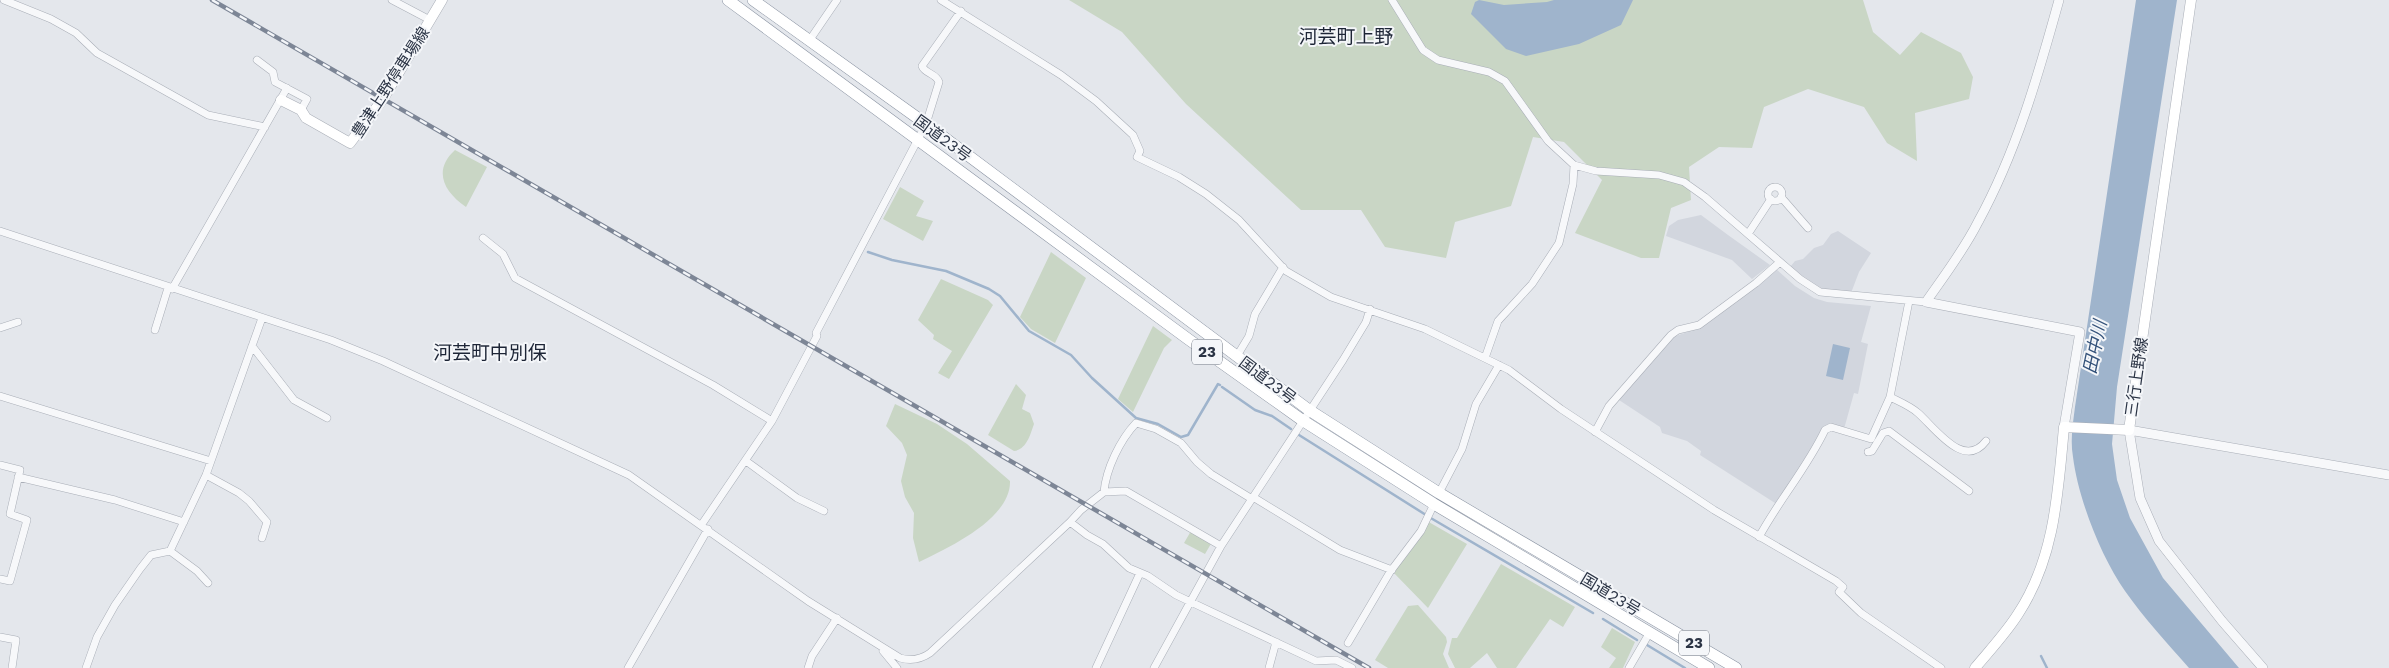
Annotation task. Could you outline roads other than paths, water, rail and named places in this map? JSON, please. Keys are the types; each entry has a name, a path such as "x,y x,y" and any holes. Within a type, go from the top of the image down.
{"highway":[{"name":"国道23号","path":"728,0 918,139 1306,415 1436,499 1710,668"},
{"name":"国道23号","path":"753,0 926,124 1237,356 1306,415"},
{"name":"国道23号","path":"1436,499 1736,668"}],"main road":[{"name":"豊津上野停車場線","path":"281,100 301,110 306,118 350,143 383,99 442,0"},
{"name":"三行上野線","path":"2068,427 2124,429 2191,0"},
{"path":"1975,668 2018,615 2044,563 2054,517 2068,427"}],"street":[{"path":"4,0 52,20 76,33 97,53 208,114 265,127"},
{"path":"392,0 430,20"},
{"path":"809,41 837,0"},
{"path":"941,0 1061,75 1096,101 1135,138 1140,151 1137,156 1179,177 1206,194 1239,220 1286,271 1331,297 1425,329 1499,365 1521,378 1596,432 1714,510 1836,581 1843,587 1840,592 1861,613 1941,668"},
{"path":"1392,0 1423,50 1443,62 1489,72 1505,81 1548,141 1574,164 1596,171 1659,175 1684,182 1806,284 1826,294 1926,302 2080,332 2068,427"},
{"path":"1926,302 1978,223 1993,190 2030,101 2059,0"},
{"path":"628,668 705,527 772,421 926,124 939,85 937,78 924,70 922,66 961,11"},
{"path":"257,60 273,72 275,82 307,98 301,110"},
{"path":"155,330 170,289 287,88"},
{"path":"1485,358 1498,321 1532,284 1559,243 1573,184 1574,164"},
{"path":"1748,234 1771,199 1770,191 1779,184 1782,197 1808,228"},
{"path":"1771,199 1777,200 1782,197"},
{"path":"0,231 368,354 608,464 649,487 774,577 880,647 900,658 910,661 924,657 1081,510 1104,492 1122,444 1129,431 1136,424 1156,430 1181,443 1197,462 1211,474 1340,550 1392,570"},
{"path":"483,238 503,254 515,278 713,385 772,421"},
{"path":"1596,432 1609,406 1671,335 1678,330 1699,325 1756,283 1780,262"},
{"path":"1237,356 1249,336 1255,314 1283,267"},
{"path":"1759,537 1774,509 1807,464 1825,430 1830,427 1871,439 1890,397 1909,301"},
{"path":"1154,668 1221,546 1352,346 1370,309"},
{"path":"86,668 97,636 115,605 140,569 151,555 170,550 206,475 262,318"},
{"path":"0,328 18,322"},
{"path":"252,346 294,400 327,418"},
{"path":"1348,643 1392,570 1421,531 1462,449 1476,404 1499,365"},
{"path":"0,396 211,461"},
{"path":"1890,397 1917,412 1959,448 1968,452 1974,451 1980,448 1986,440"},
{"path":"2263,668 2222,621 2159,541 2140,498 2124,429 2389,476"},
{"path":"1868,452 1872,451 1883,433 1889,431 1969,490"},
{"path":"746,461 804,502 824,511"},
{"path":"0,465 20,470 10,514 27,520 10,581 0,579"},
{"path":"206,475 239,493 249,501 267,522 262,538"},
{"path":"18,477 116,500 184,522"},
{"path":"1104,492 1126,491 1221,546"},
{"path":"1070,522 1103,544 1129,568 1189,602 1316,661 1336,660 1352,668"},
{"path":"170,550 208,582"},
{"path":"1096,668 1140,573"},
{"path":"808,668 812,656 836,618"},
{"path":"1630,668 1650,632"},
{"path":"0,636 16,640 12,668"},
{"path":"1270,668 1276,642"},
{"path":"880,647 897,668"}],"water":[{"path":"1479,0 1504,5 1554,0 1633,0 1621,25 1579,44 1526,56 1506,49 1471,14 1475,2"},
{"name":"田中川","path":"2136,0 2177,0 2117,387 2112,444 2117,480 2130,518 2163,578 2239,668 2189,668 2140,611 2116,577 2099,544 2085,508 2072,451 2075,407"},
{"path":"1833,344 1850,348 1843,380 1826,376"}],"waterway":[{"path":"868,252 892,260 946,271 989,289 1000,296 1029,331 1071,355 1092,378 1136,418 1158,424 1181,437 1188,435 1218,384 1220,385"},
{"path":"1222,387 1255,410 1272,416 1291,429"},
{"path":"1299,435 1426,515"},
{"path":"1429,517 1593,613"},
{"path":"1603,619 1637,640"},
{"path":"1647,645 1685,668"},
{"path":"2041,656 2047,668"}],"railway":[{"path":"212,0 1369,668"}],"district":[{"name":"河芸町上野","path":"1346,36"},
{"name":"河芸町中別保","path":"490,352"}]}
